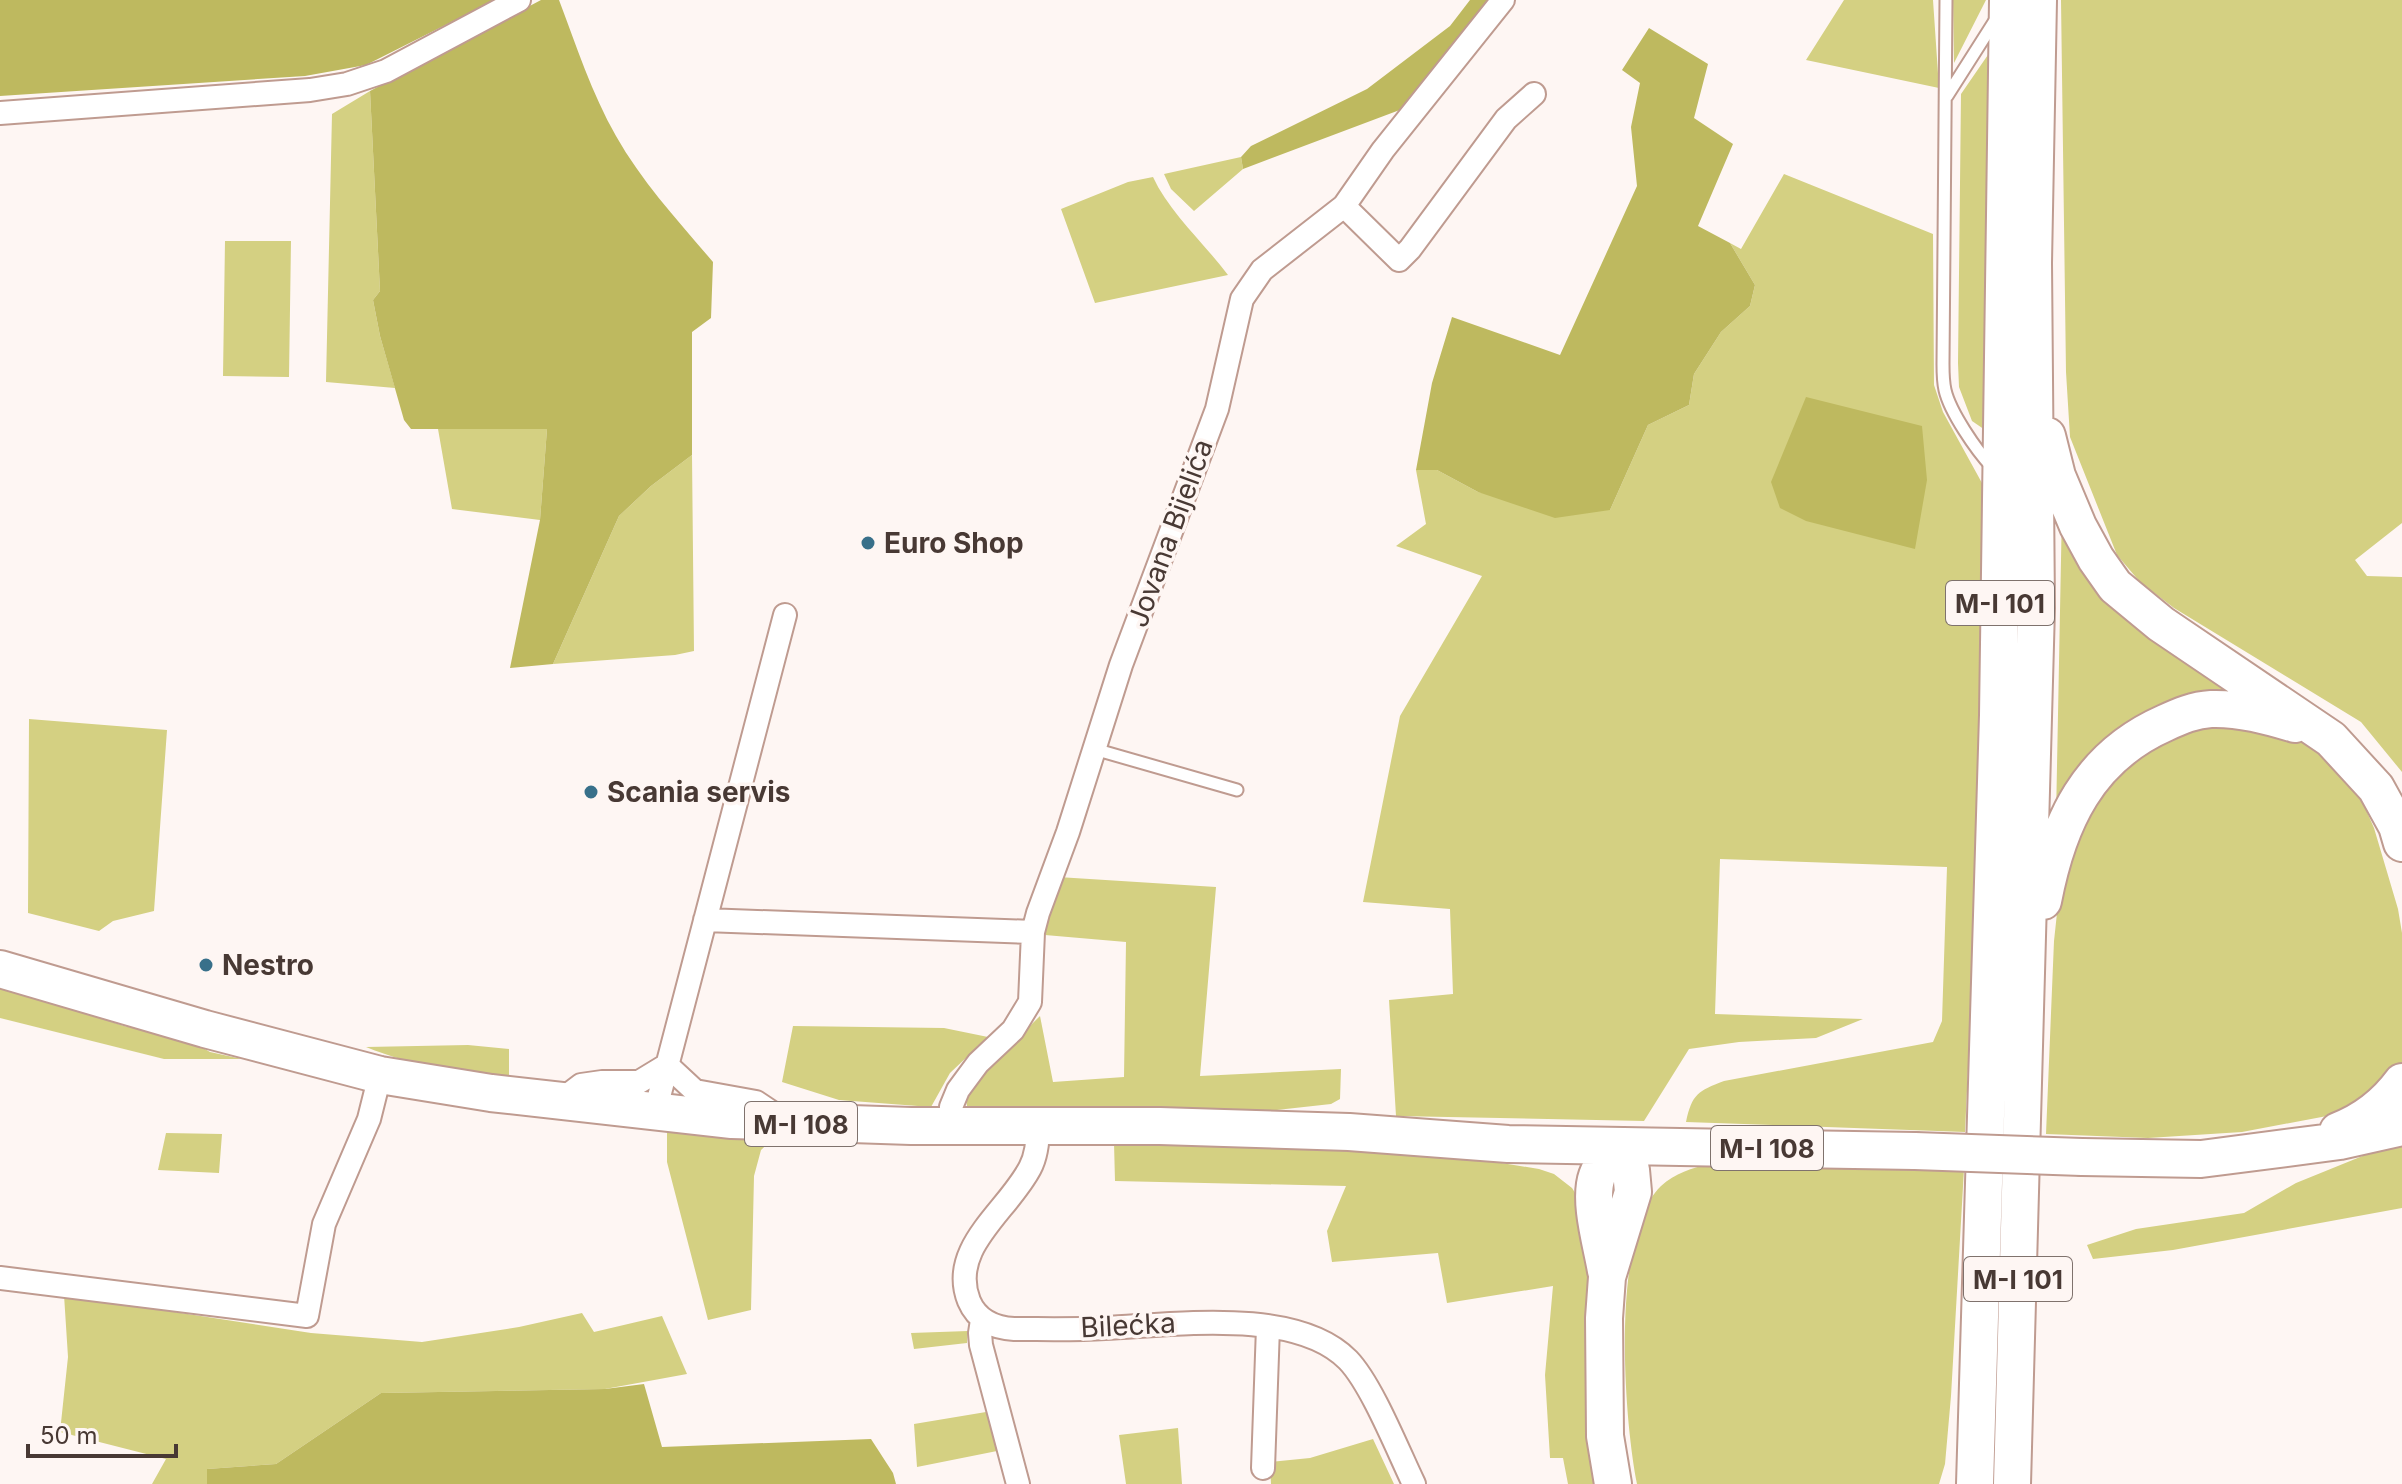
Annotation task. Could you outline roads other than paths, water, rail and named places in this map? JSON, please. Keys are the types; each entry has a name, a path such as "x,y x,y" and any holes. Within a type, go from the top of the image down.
{"main road":[{"name":"M-I 101","path":"1975,1484 2003,479 2006,0"},
{"name":"M-I 101","path":"2012,1484 2036,608 2033,263 2038,0"},
{"path":"2033,263 2042,342 2048,443 2063,491 2096,559 2115,586 2161,624 2331,739 2376,788 2397,826 2402,843"},
{"path":"2024,1073 2031,1031 2040,918 2057,841 2075,803 2104,765 2140,734 2190,712 2212,709 2245,711 2313,729"},
{"name":"M-I 108","path":"0,969 205,1029 380,1075 560,1101 787,1124 1160,1126 1349,1132 1508,1144 2201,1159 2340,1141 2402,1127"},
{"path":"2288,1149 2354,1125 2388,1101 2402,1082"},
{"path":"1508,1144 1566,1170 1612,1212"},
{"path":"1613,1484 1605,1436 1604,1318 1612,1212 1596,1177 1620,1146"},
{"path":"1612,1212 1660,1168 1710,1147"},
{"path":"1949,1484 1956,1446 1968,1234 1982,1205"}],"street":[{"path":"0,113 310,90 347,84 386,71 519,0"},
{"name":"Jovana Bijelića","path":"950,1126 951,1107 958,1090 978,1063 1013,1030 1030,1002 1033,932 1121,665 1217,409 1242,299 1262,270 1344,206 1383,150 1503,0"},
{"path":"1344,206 1399,260 1506,119 1534,94"},
{"path":"655,1112 785,615"},
{"path":"705,920 1033,932"},
{"path":"560,1101 581,1085 639,1082 667,1065"},
{"path":"667,1065 695,1091 756,1102 787,1124"},
{"path":"0,1278 307,1316 324,1224 369,1119 380,1075"},
{"path":"1018,1484 981,1345 982,1320 972,1307 964,1287 965,1268 979,1237 1018,1189 1033,1164 1038,1126"},
{"name":"Bilećka","path":"982,1320 1004,1329 1107,1328 1186,1322 1268,1327 1297,1331 1316,1338 1348,1360 1387,1427 1414,1484"},
{"path":"1263,1468 1268,1327"}],"lane":[{"path":"1946,0 1945,391 1952,410 1981,456 2003,479"},
{"path":"1946,96 1977,51 2006,0"},
{"path":"1094,749 1237,790"}],"place":[{"name":"Euro Shop","path":"868,543"},
{"name":"Scania servis","path":"591,792"},
{"name":"Nestro","path":"206,965"}]}
